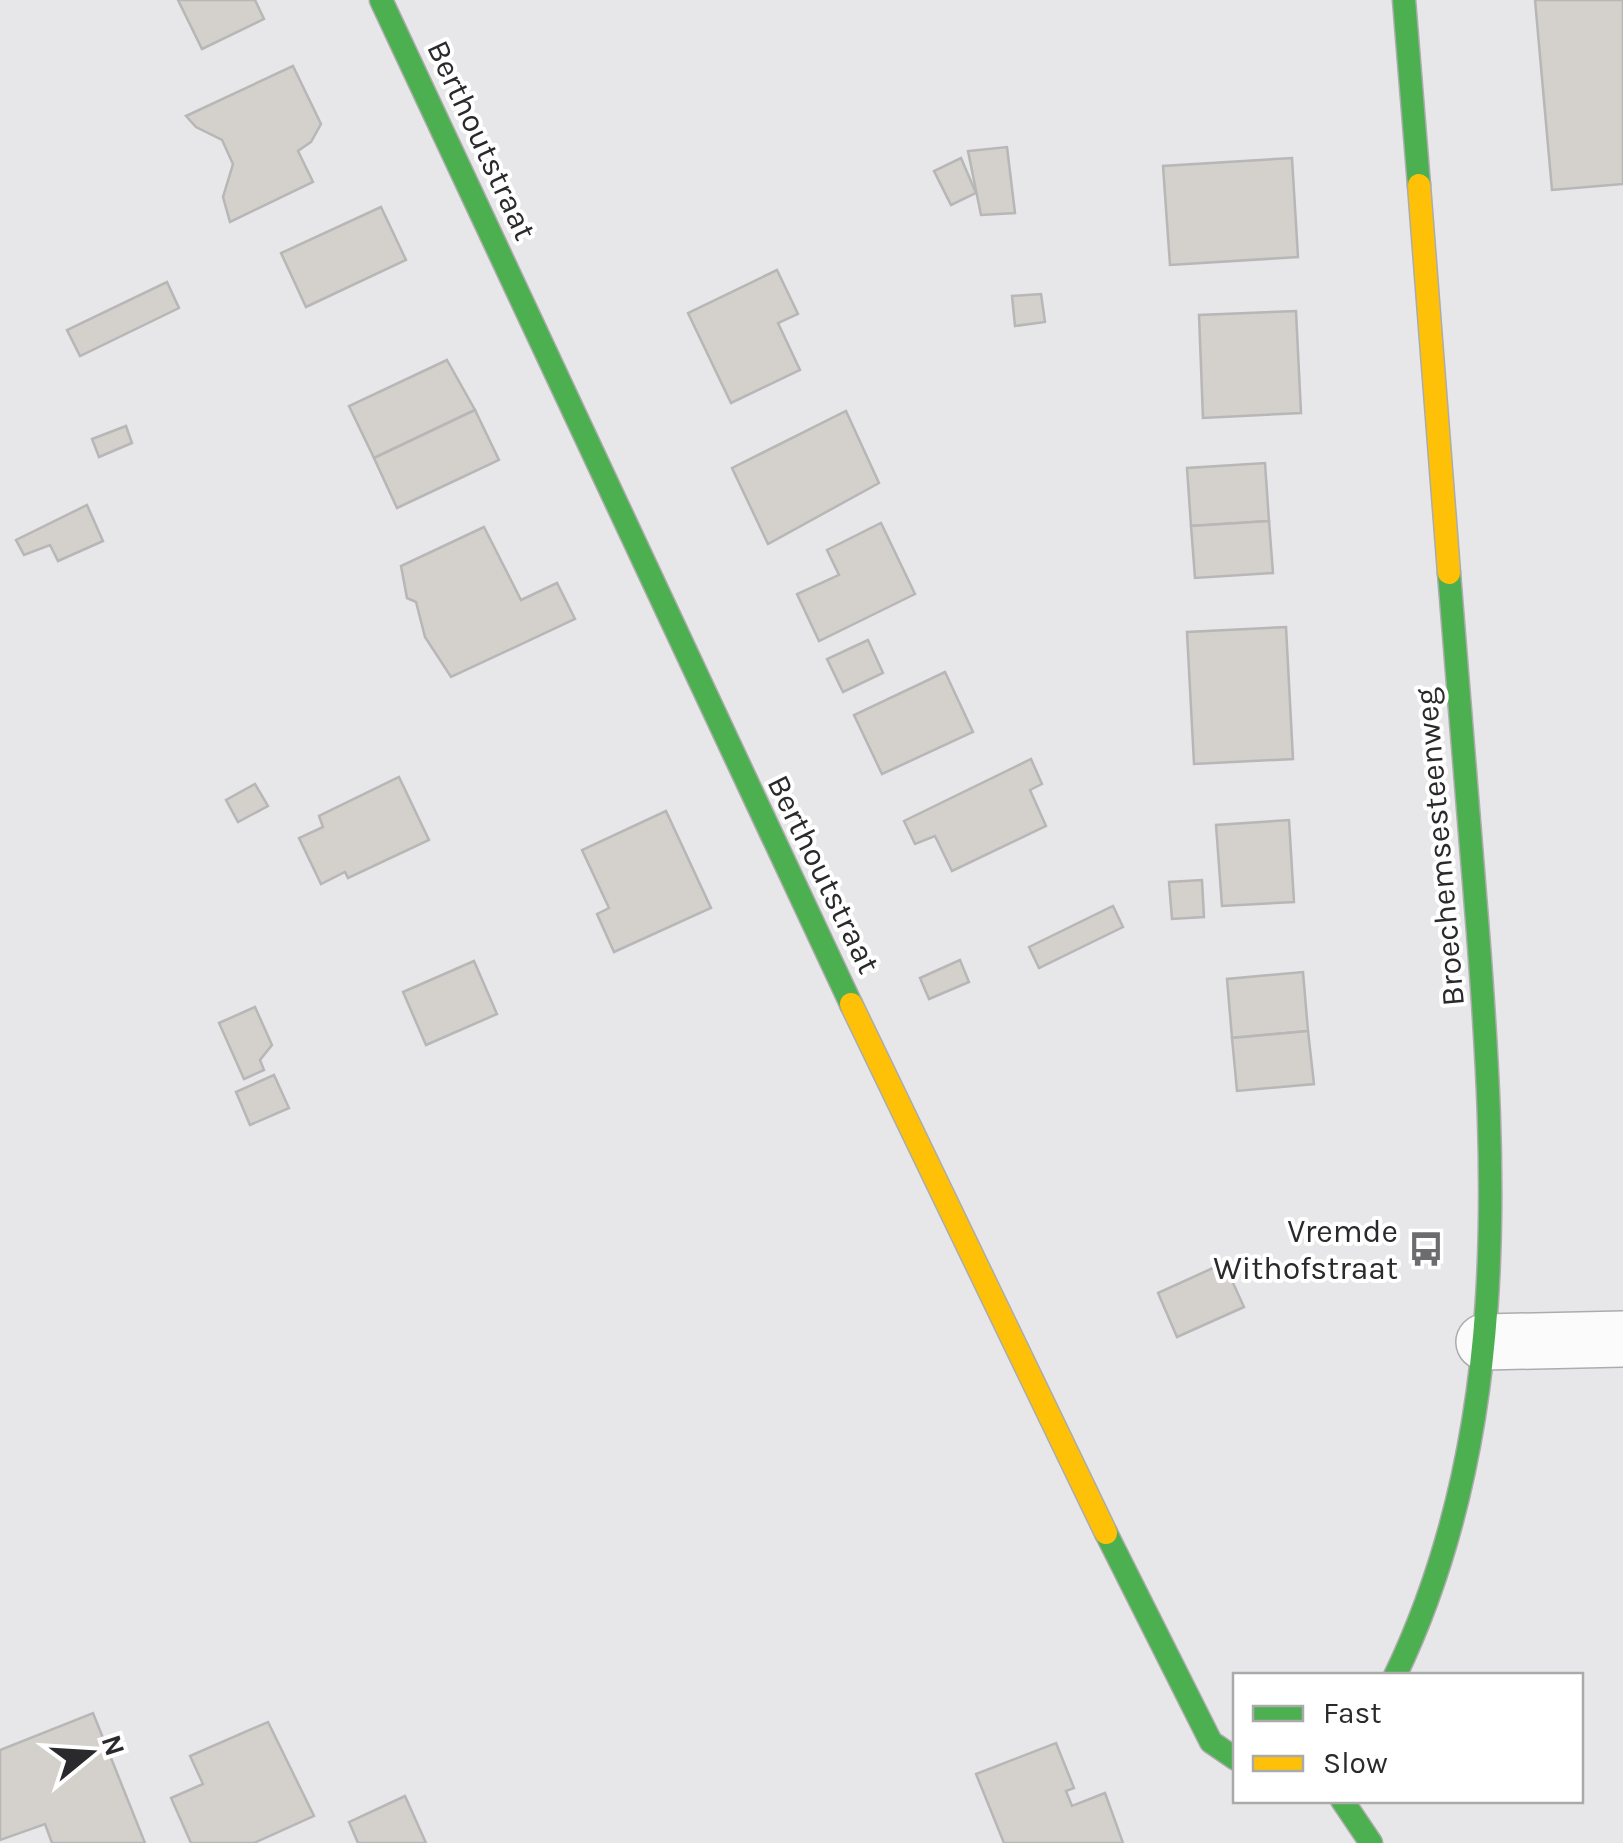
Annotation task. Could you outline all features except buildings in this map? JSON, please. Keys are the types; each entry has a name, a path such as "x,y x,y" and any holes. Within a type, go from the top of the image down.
{"street":[{"name":"Berthoutstraat","path":"381,0 743,779 1122,1568 1211,1742 1233,1757"},
{"name":"Broechemsesteenweg","path":"1397,1673 1412,1646 1440,1572 1462,1485 1484,1342 1493,1220 1490,1078 1404,0"},
{"path":"1484,1342 1623,1339"},
{"path":"1344,1803 1371,1843"}],"traffic: fast":[{"path":"381,0 851,1004"},
{"path":"1404,0 1419,185"},
{"path":"1396,1673 1432,1585 1459,1493 1477,1400 1487,1305 1490,1209 1484,1016 1449,573"},
{"path":"1106,1533 1211,1742 1233,1757"},
{"path":"1344,1803 1371,1843"}],"traffic: slow":[{"path":"1419,185 1449,573"},
{"path":"851,1004 1106,1533"}],"place":[{"name":"Vremde Withofstraat","path":"1426,1249"}]}
